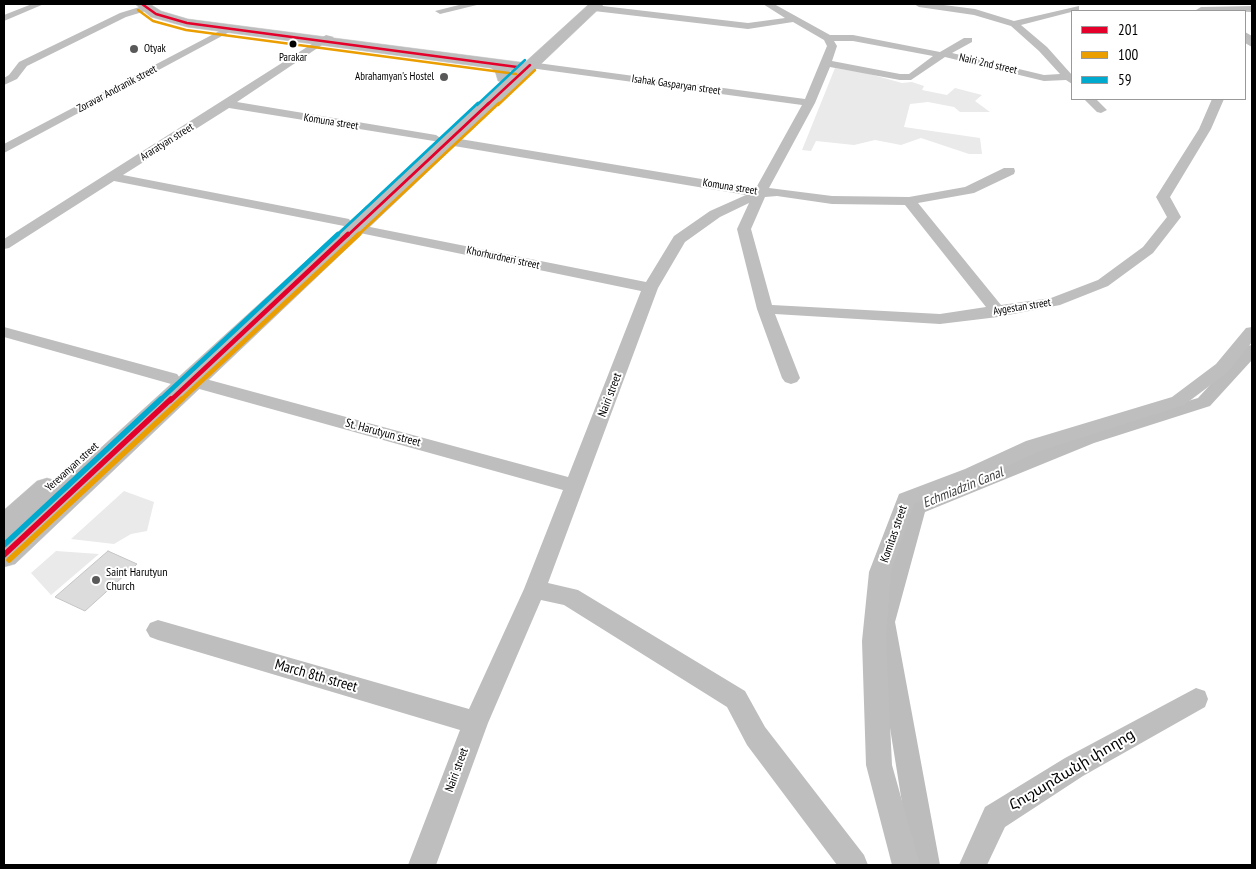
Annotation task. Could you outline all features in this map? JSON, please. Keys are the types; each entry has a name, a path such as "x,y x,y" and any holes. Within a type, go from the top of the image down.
{"main road":[{"name":"Isahak Gasparyan street","path":"147,5 190,19 519,67"},
{"name":"Isahak Gasparyan street","path":"147,5 173,20 326,39 519,67"},
{"name":"Yerevanyan street","path":"4,555 181,379 519,67 592,5"},
{"name":"Yerevanyan street","path":"4,528 181,379"}],"street":[{"path":"4,18 39,4"},
{"path":"440,11 476,4"},
{"path":"768,4 828,38 853,38 942,54 968,40"},
{"path":"919,4 975,12 1014,24 1043,49 1070,79"},
{"path":"4,82 13,77 23,64 123,14 147,5"},
{"path":"592,5 748,26 794,19"},
{"path":"1014,24 1076,8"},
{"path":"1199,9 1252,9"},
{"name":"Zoravar Andranik street","path":"4,149 230,28"},
{"path":"791,378 764,309 744,229 760,192 809,103 832,46 828,38"},
{"name":"Araratyan street","path":"4,244 112,178 326,39"},
{"name":"Nairi 2nd street","path":"826,63 911,77 942,54 1044,78 1070,79"},
{"name":"Isahak Gasparyan street","path":"519,67 809,103"},
{"path":"1091,100 1101,110"},
{"name":"Aygestan street","path":"764,309 940,319 998,312 1054,302 1103,283 1148,250 1174,217 1163,197 1205,129 1218,100"},
{"name":"Komuna street","path":"227,104 760,192 777,192 832,200 909,202 969,190 1009,171"},
{"name":"Khorhurdneri street","path":"112,178 650,288"},
{"name":"Nairi street","path":"422,865 475,723 535,589 650,288 679,239 715,214 760,192"},
{"path":"909,202 998,312"},
{"name":"St. Harutyun street","path":"4,332 575,486"},
{"name":"Komitas street","path":"906,865 879,765 874,641 880,572 906,499 972,474 1033,446 1178,400 1222,368 1252,332"},
{"path":"535,589 570,597 736,699 756,736 854,865"},
{"name":"March 8th street","path":"158,630 475,723"},
{"name":"Հուշարձանի փողոց","path":"973,865 995,817 1074,767 1196,699"}],"shaded area":[{"path":"835,68 866,73 902,83 912,82 924,86 922,90 947,95 955,88 982,95 975,101 990,112 960,112 954,107 928,102 910,104 904,127 980,138 982,154 969,154 921,138 901,145 875,140 854,145 816,141 811,151 802,150"},
{"path":"124,491 154,502 147,531 131,534 114,544 71,539"},
{"path":"56,551 99,554 51,595 31,573"}],"building":[{"name":"Saint Harutyun Church","path":"108,551 137,564 85,611 55,597"}],"waterway":[{"name":"Echmiadzin Canal","path":"1246,36 1252,40"},
{"name":"Echmiadzin Canal","path":"926,865 884,622 916,507 1087,438 1204,402 1252,350"}],"transit line":[{"name":"201","path":"142,4 156,14 187,23 517,67"},
{"name":"100","path":"138,10 153,21 186,30 516,74"},
{"name":"59","path":"4,545 525,60"},
{"name":"201","path":"4,555 530,65"},
{"name":"100","path":"9,560 535,70"}],"place":[{"name":"Parakar","path":"293,44"},
{"name":"Otyak","path":"134,49"},
{"name":"Abrahamyan's Hostel","path":"444,77"},
{"name":"Saint Harutyun Church","path":"96,580"}]}
